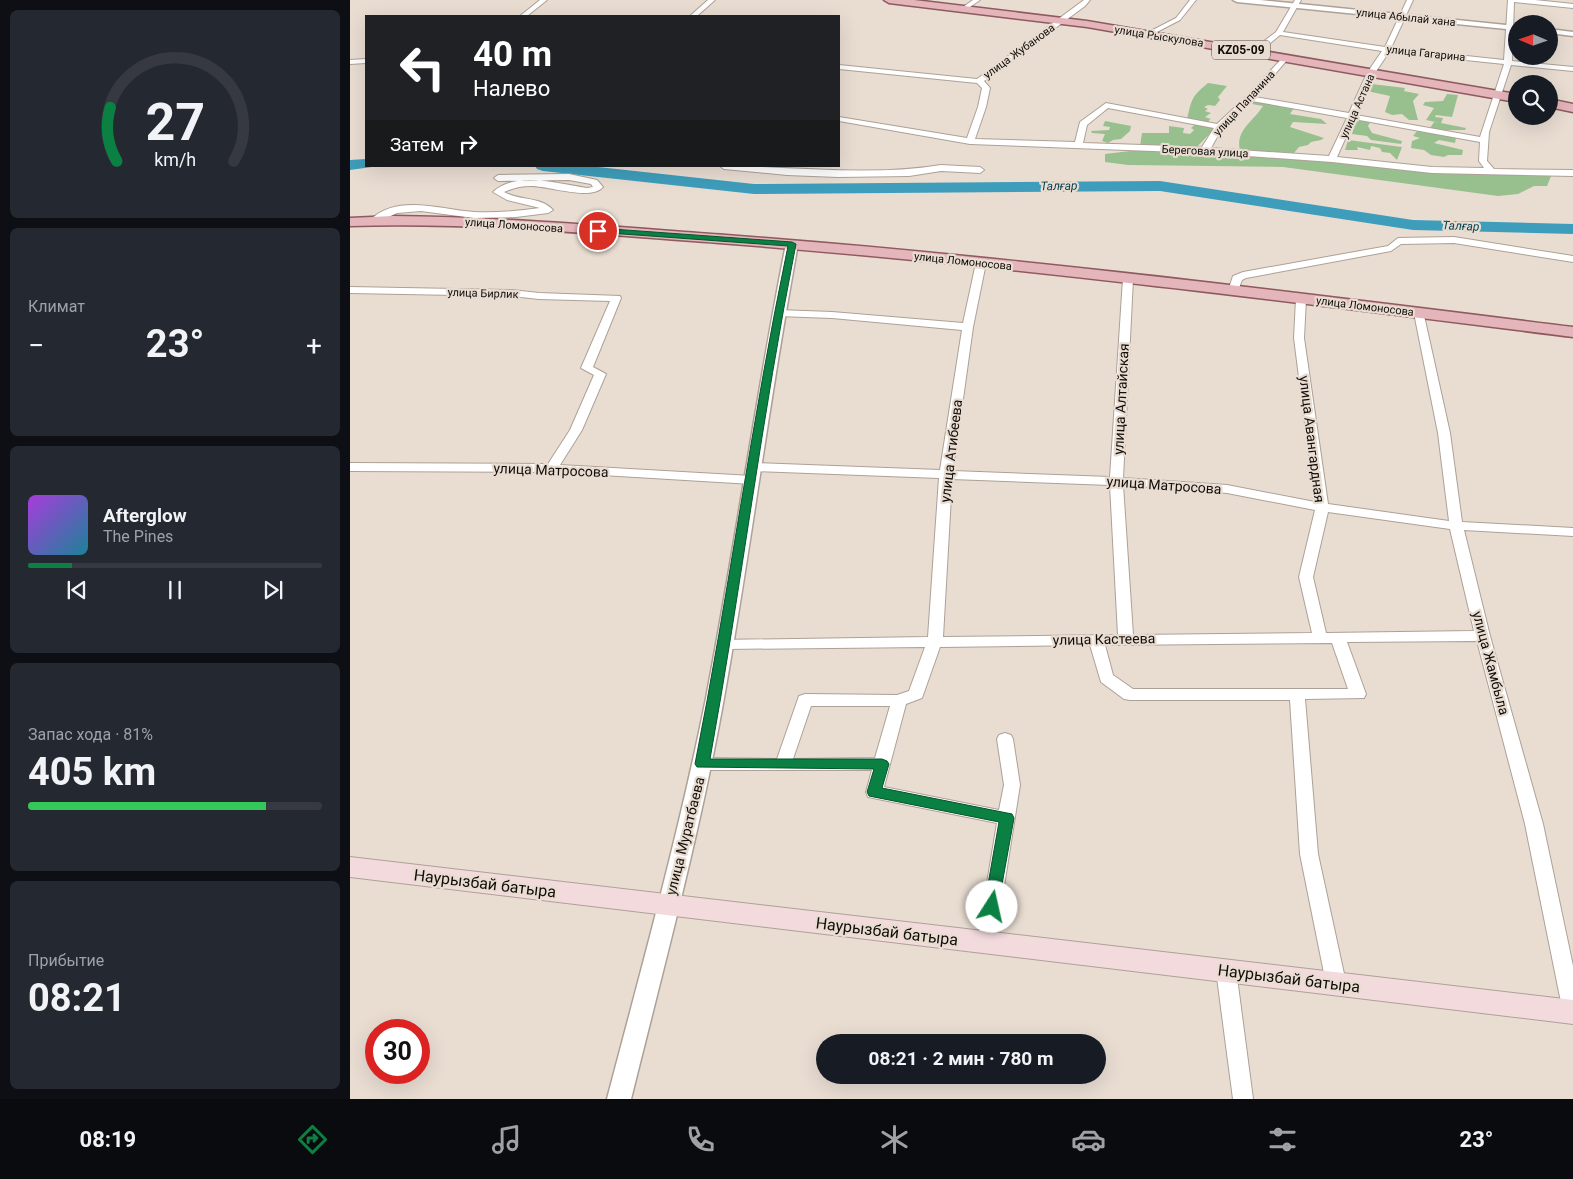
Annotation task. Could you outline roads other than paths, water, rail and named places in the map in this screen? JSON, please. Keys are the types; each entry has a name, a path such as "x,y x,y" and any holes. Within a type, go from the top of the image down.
{"main road":[{"name":"улица Рыскулова","path":"889,0 1061,20 1508,96"},
{"path":"1558,105 1573,108"},
{"name":"улица Ломоносова","path":"350,222 442,220 792,244 1128,279 1573,332"},
{"name":"Наурызбай батыра","path":"350,867 1573,1012"}],"street":[{"path":"524,15 544,0"},
{"path":"694,15 712,0"},
{"path":"965,8 977,0"},
{"name":"улица Жубанова","path":"970,141 982,107 986,88 980,81 1083,5 1087,0"},
{"path":"1149,34 1178,19 1193,0"},
{"name":"улица Абылай хана","path":"1237,0 1297,3 1401,17 1508,27"},
{"name":"улица Астана","path":"1332,160 1371,73 1387,50 1410,0"},
{"path":"1511,0 1513,15"},
{"path":"1516,0 1573,6"},
{"path":"1254,52 1279,33 1297,3"},
{"path":"1558,32 1573,34"},
{"name":"улица Гагарина","path":"1279,33 1387,50 1508,62"},
{"name":"улица Папанина","path":"1205,150 1218,127 1250,98 1285,57"},
{"path":"350,62 365,61"},
{"path":"1492,171 1482,161 1484,140 1496,94 1508,62"},
{"name":"улица Гагарина","path":"1536,65 1573,69"},
{"path":"840,67 980,81"},
{"path":"1250,98 1484,140"},
{"path":"1078,146 1083,124 1106,105 1218,127"},
{"name":"Береговая улица","path":"840,119 970,141 1205,150 1432,170 1573,173"},
{"path":"734,167 838,174 909,174 941,168 980,170"},
{"path":"374,221 394,210 421,208 474,215 516,214 548,210 542,204 504,197 498,192 507,186 516,184 530,183 588,191 595,190 598,187 594,182 568,177 498,178"},
{"path":"1233,291 1237,278 1243,275 1391,248 1398,241 1454,240 1573,259"},
{"name":"улица Муратбаева","path":"619,1099 702,764 725,644 778,313 792,244"},
{"name":"улица Атибеева","path":"899,701 916,694 935,641 946,473 968,327 981,263"},
{"name":"улица Алтайская","path":"1126,639 1116,481 1128,279"},
{"name":"улица Бирлик","path":"350,290 616,298 587,368 600,374 576,430 552,468"},
{"name":"улица Авангардная","path":"1301,299 1299,338 1322,507 1306,577 1320,637"},
{"path":"778,313 832,315 968,327"},
{"name":"улица Жамбыла","path":"1418,313 1444,433 1456,526 1483,636 1534,824 1573,1012"},
{"name":"улица Матросова","path":"350,467 552,468 752,473 946,473 1116,481 1227,489 1322,507 1456,526 1573,532"},
{"name":"улица Кастеева","path":"725,644 1483,636"},
{"path":"1096,640 1106,678 1130,694 1358,694 1338,637"},
{"path":"1297,694 1309,854 1336,983"},
{"path":"783,764 805,700 899,701 874,792 1007,818"},
{"path":"986,943 1012,785 1005,739"},
{"path":"702,764 882,764"},
{"path":"1226,970 1244,1099"}],"waterway":[{"name":"Талғар","path":"350,165 365,164"},
{"name":"Талғар","path":"552,167 754,189 1160,186 1413,225 1573,229"}]}
